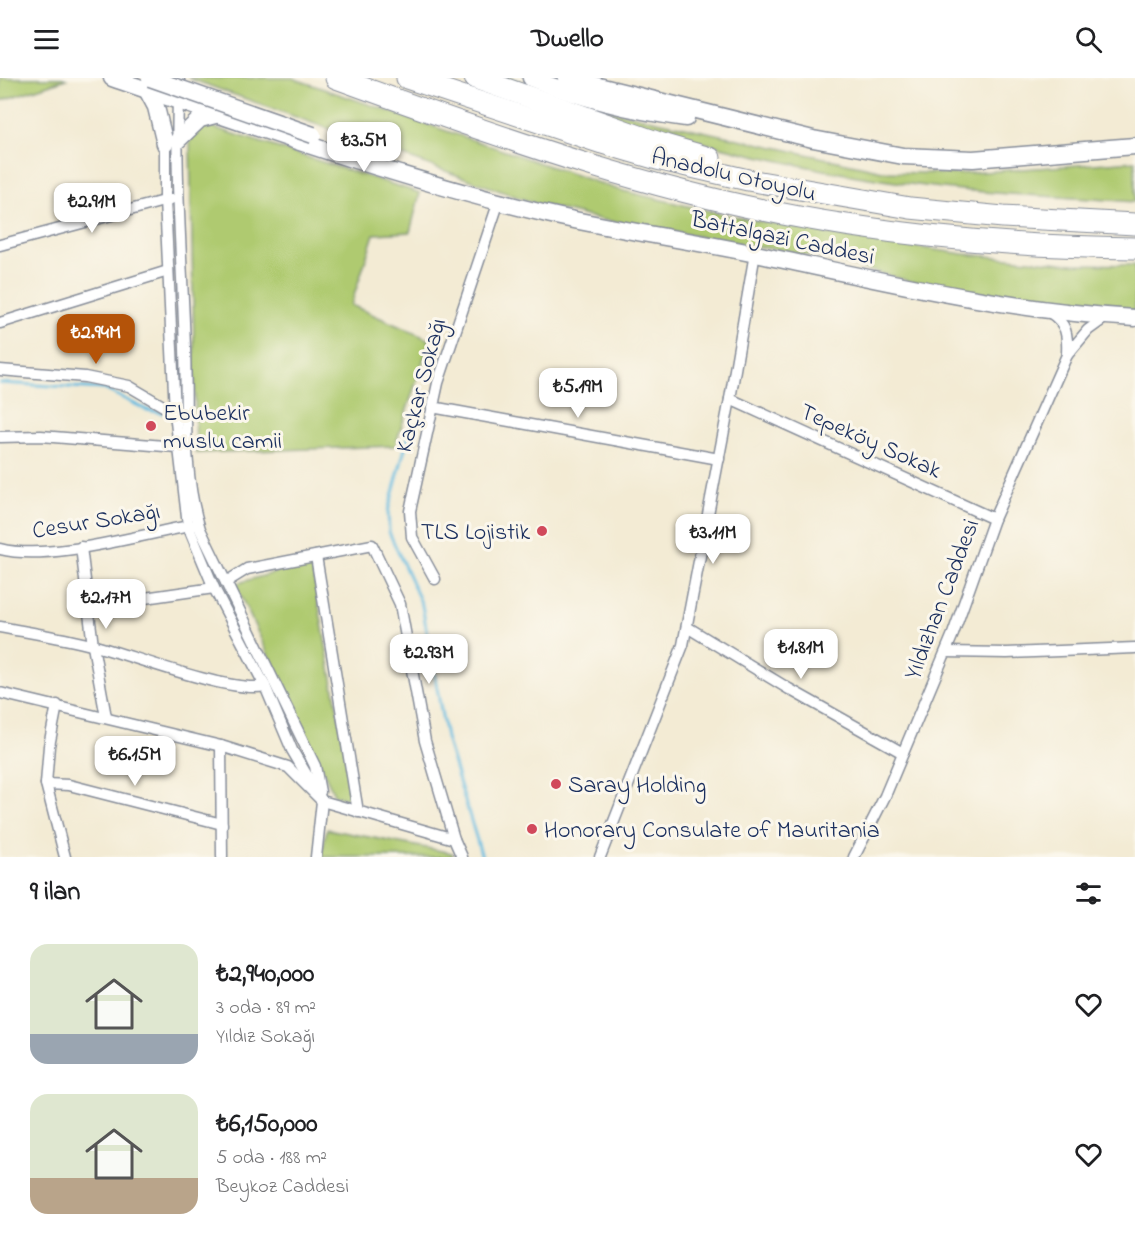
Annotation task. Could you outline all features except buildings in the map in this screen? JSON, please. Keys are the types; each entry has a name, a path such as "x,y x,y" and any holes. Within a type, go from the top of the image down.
{"highway":[{"name":"Anadolu Otoyolu","path":"336,78 471,127 587,164 734,203 844,225 950,239 1062,247 1135,248"},
{"name":"Anadolu Otoyolu","path":"408,78 602,143 657,159 748,180 910,208 1003,217 1135,224"},
{"path":"475,78 665,145 732,164 923,196 1135,224"}],"main road":[{"path":"112,78 149,84 171,142 200,119 219,114"},
{"path":"531,78 568,93 655,114 770,128"},
{"path":"566,78 879,153 927,159 973,159 1135,146"},
{"name":"Battalgazi Caddesi","path":"149,84 171,98 219,114 426,180 547,214 755,254 906,288 1044,310 1135,318"},
{"name":"Battalgazi Caddesi","path":"149,84 313,135 426,180"}],"street":[{"path":"165,78 171,98 171,142 165,200 177,447 193,525 214,588 265,686 292,750 322,801"},
{"path":"171,98 179,78"},
{"path":"171,142 180,198 193,525 226,582 315,766 322,801 316,857"},
{"path":"0,245 165,200 180,198"},
{"name":"Kaçkar Sokağı","path":"435,579 415,546 410,520 441,373 499,201"},
{"path":"600,857 683,645 755,254"},
{"path":"0,323 168,271"},
{"path":"1044,310 1057,317 1067,330 1067,355"},
{"path":"1067,355 1088,330 1106,317"},
{"name":"Yıldızhan Caddesi","path":"854,857 903,753 946,652 994,519 1067,355"},
{"path":"0,370 85,377 129,386 175,413"},
{"name":"Tepeköy Sokak","path":"730,399 994,519"},
{"path":"432,407 719,459"},
{"path":"0,437 41,436 177,447"},
{"name":"Cesur Sokağı","path":"0,549 18,553 81,546 193,525"},
{"path":"226,582 247,569 372,545 384,564 400,604 425,741 454,839 462,857"},
{"path":"81,546 93,646 106,717"},
{"path":"316,556 358,812"},
{"path":"89,606 214,588"},
{"path":"0,627 93,646 224,683 252,689 265,686"},
{"path":"687,627 789,689 903,753"},
{"path":"946,652 1007,653 1135,648"},
{"path":"0,693 221,746 288,767 322,801 454,839"},
{"path":"57,705 48,746 46,784 65,857"},
{"path":"221,746 222,857"},
{"path":"46,784 69,785 222,824"}],"green space":[{"path":"0,78 62,78 66,79 0,101"},
{"path":"188,78 292,78 619,190 731,216 835,235 963,254 1073,264 1135,265 1135,311 1017,300 909,281 825,258 603,220 534,203"},
{"path":"498,78 511,78 585,105 887,172 955,174 1135,161 1135,202 962,190 844,174 727,149 669,133 554,98"},
{"path":"209,126 420,193 410,232 374,234 351,305 430,340 395,446 196,453 190,140 197,129"},
{"path":"311,562 354,801 335,796 235,584"},
{"path":"327,829 452,853 453,857 321,857"}],"waterway":[{"path":"0,383 104,389 147,410 163,413"},
{"path":"412,423 388,511 389,532 422,605 446,738 482,857"}],"place":[{"name":"Ebubekir muslu camii","path":"151,426"},
{"name":"TLS Lojistik","path":"542,531"},
{"name":"Saray Holding","path":"556,784"},
{"name":"Honorary Consulate of Mauritania","path":"532,829"}]}
